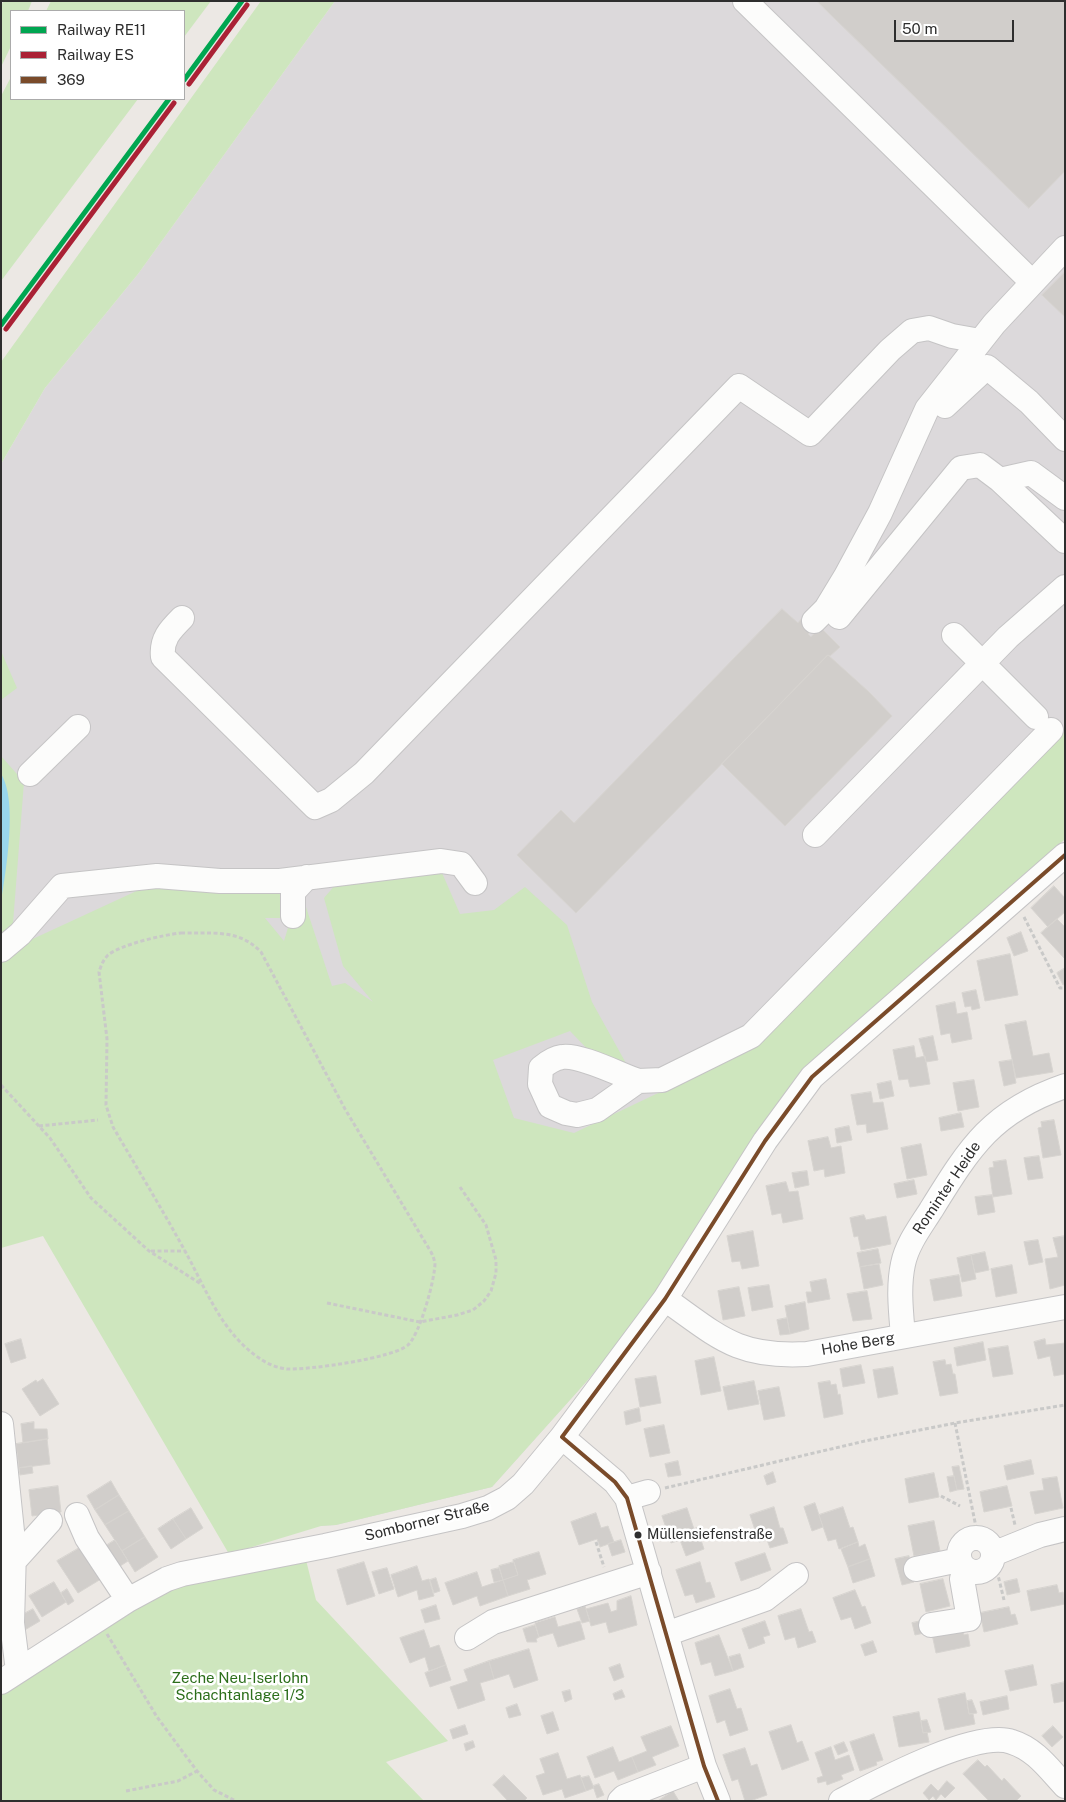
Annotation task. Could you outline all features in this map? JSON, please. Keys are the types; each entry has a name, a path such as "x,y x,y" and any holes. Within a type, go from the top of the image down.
{"street":[{"path":"746,1 1031,281"},
{"path":"814,621 826,609 846,576 916,436 927,409 980,341 1031,281 1065,248"},
{"path":"182,618 166,634 162,647 163,657 315,808 331,800 364,773 739,386 810,434 890,350 912,332 929,328 952,336 980,341"},
{"path":"916,436 964,387 987,367 1029,402 1065,439"},
{"path":"839,616 961,468 980,464 1000,480 1065,541"},
{"path":"1000,480 1031,473 1065,498"},
{"path":"815,835 982,663 1065,587"},
{"path":"638,1081 662,1080 751,1036 1044,723 954,635"},
{"path":"30,774 78,727"},
{"name":"Somborner Straße","path":"10,1676 128,1600 167,1579 182,1574 324,1546 488,1508 507,1498 523,1484 562,1437 665,1299 765,1141 812,1077 1065,855"},
{"path":"1,950 20,934 62,886 158,876 220,881 280,881 441,861 461,864 475,883"},
{"path":"293,916 293,892 307,877"},
{"name":"Rominter Heide","path":"903,1336 900,1294 903,1262 912,1240 950,1180 990,1128 1012,1110 1037,1096 1065,1086"},
{"name":"Hohe Berg","path":"665,1299 728,1343 756,1353 782,1355 807,1354 1065,1307"},
{"path":"1,1424 14,1561 10,1676"},
{"path":"562,1437 615,1482 646,1493 648,1572 704,1766 718,1801"},
{"path":"77,1515 87,1538 128,1600"},
{"path":"14,1561 50,1521"},
{"path":"931,1625 969,1619 962,1579 961,1544 970,1538 988,1550 1065,1529"},
{"path":"916,1568 962,1564"},
{"path":"467,1638 493,1622 648,1572"},
{"path":"666,1634 765,1599 796,1575"},
{"path":"841,1801 946,1752 972,1743 999,1739 1011,1741 1033,1752 1065,1786"},
{"path":"620,1801 624,1797 704,1766"}],"path":[{"path":"180,933 240,936 251,942 261,952 345,1109 435,1260 420,1322 409,1344 392,1354 315,1367 286,1369 272,1365 259,1358 236,1338 218,1315 185,1251 108,1116 106,1105 107,1039 99,972 102,963 108,955 144,941 180,933"},
{"path":"1033,935 1060,988 1065,988"},
{"path":"1,1085 50,1138 92,1198 149,1252 203,1285"},
{"path":"39,1126 98,1120"},
{"path":"327,1303 420,1322 473,1310 487,1296 494,1282 496,1260 486,1225 460,1186"},
{"path":"149,1252 185,1251"},
{"path":"646,1493 865,1441 955,1423 1065,1406"},
{"path":"955,1423 988,1550 1004,1600"},
{"path":"941,1496 960,1506"},
{"path":"596,1542 610,1584"},
{"path":"111,1639 157,1717 197,1770 214,1790 236,1801"},
{"path":"126,1790 178,1781 197,1770"}],"shaded area":[{"path":"335,1 1065,1 1065,839 984,917 803,1068 660,1293 587,1381 492,1487 336,1525 321,1526 43,1235 1,1168 1,464 45,388 138,274"}],"green space":[{"path":"4,1 32,1 28,10 10,10 10,48 1,67 1,5"},
{"path":"51,1 211,1 185,36 185,10 46,10"},
{"path":"261,1 335,1 138,274 45,388 1,464 1,362"},
{"path":"10,79 10,100 137,100 1,281 1,96"},
{"path":"1,651 17,688 1,700"},
{"path":"1065,731 1065,839 984,917 803,1068 660,1293 587,1381 492,1487 336,1525 321,1526 229,1554 43,1236 1,1248 1,756 24,782 11,949 156,882 280,885 291,918 297,898 303,898 332,986 345,983 373,1002 343,966 324,898 336,884 439,866 460,914 494,910 525,887 567,925 592,1002 632,1074 598,1060 570,1031 493,1060 514,1118 574,1133 715,1066 983,805","holes":["265,918 291,918 284,941"]},
{"name":"Zeche Neu-Iserlohn Schachtanlage 1/3","path":"305,1556 316,1600 448,1741 386,1762 424,1801 1,1801 1,1691 178,1583"}],"water":[{"path":"1,774 6,786 10,818 8,855 1,902"}],"building":[{"path":"817,1 1065,1 1065,171 1029,208"},
{"path":"1065,272 1065,317 1042,295"},
{"path":"782,609 798,623 806,613 817,624 808,634 811,637 820,627 840,647 830,656 828,655 576,913 517,855 561,810 574,823"},
{"path":"828,655 869,692 892,716 785,826 722,764"},
{"path":"1054,886 1065,898 1065,912 1048,927 1031,908"},
{"path":"1057,919 1065,927 1064,958 1041,933"},
{"path":"1021,932 1028,951 1014,956 1007,938"},
{"path":"1010,954 1018,995 985,1001 977,961"},
{"path":"1065,968 1065,984 1063,985 1057,973"},
{"path":"976,990 980,1008 972,1010 971,1006 965,1007 962,993"},
{"path":"955,1002 957,1014 967,1012 972,1039 952,1043 950,1033 941,1035 936,1006"},
{"path":"1026,1021 1033,1056 1049,1053 1053,1072 1016,1078 1005,1025"},
{"path":"933,1036 938,1060 926,1062 919,1039"},
{"path":"914,1046 916,1058 925,1056 930,1084 910,1087 908,1079 899,1080 893,1050"},
{"path":"1012,1060 1016,1083 1004,1086 999,1062"},
{"path":"974,1080 979,1107 958,1111 953,1083"},
{"path":"891,1081 894,1096 880,1099 877,1084"},
{"path":"871,1092 873,1103 883,1102 888,1129 867,1133 866,1124 857,1125 851,1095"},
{"path":"961,1113 964,1127 941,1131 939,1118"},
{"path":"1054,1120 1061,1155 1043,1158 1038,1128 1042,1127 1041,1122"},
{"path":"849,1126 852,1140 837,1143 835,1129"},
{"path":"828,1137 831,1148 841,1146 845,1173 825,1177 824,1169 814,1171 808,1141"},
{"path":"921,1144 927,1175 907,1179 901,1148"},
{"path":"1039,1156 1043,1178 1028,1180 1024,1158"},
{"path":"1006,1160 1012,1194 993,1197 989,1168 994,1167 993,1162"},
{"path":"807,1171 809,1185 795,1188 792,1173"},
{"path":"914,1180 917,1194 897,1198 894,1184"},
{"path":"786,1182 789,1192 798,1191 803,1219 783,1223 781,1213 772,1215 766,1186"},
{"path":"992,1195 995,1212 978,1215 975,1197"},
{"path":"864,1215 866,1220 886,1216 891,1244 861,1250 858,1236 854,1237 850,1218"},
{"path":"753,1231 759,1266 742,1269 740,1261 732,1262 727,1236"},
{"path":"1065,1236 1065,1285 1050,1289 1045,1259 1058,1257 1053,1238"},
{"path":"1038,1240 1043,1262 1029,1265 1024,1242"},
{"path":"878,1249 881,1263 860,1267 857,1253"},
{"path":"985,1252 989,1270 975,1273 971,1255"},
{"path":"971,1255 976,1279 962,1282 957,1258"},
{"path":"879,1264 883,1285 864,1289 860,1267"},
{"path":"1012,1265 1017,1293 996,1297 991,1269"},
{"path":"959,1275 962,1296 934,1301 930,1280"},
{"path":"826,1279 830,1299 808,1303 806,1292 812,1292 810,1282"},
{"path":"769,1285 773,1307 752,1311 748,1288"},
{"path":"739,1287 745,1316 723,1320 718,1291"},
{"path":"867,1291 872,1319 853,1321 847,1294"},
{"path":"805,1302 809,1329 790,1334 785,1306"},
{"path":"787,1318 790,1334 780,1335 777,1320"},
{"path":"21,1339 26,1358 11,1363 5,1344"},
{"path":"1045,1339 1046,1345 1065,1343 1065,1374 1054,1376 1050,1356 1038,1359 1034,1342"},
{"path":"983,1342 986,1360 957,1366 954,1348"},
{"path":"1008,1346 1013,1374 993,1377 988,1349"},
{"path":"714,1357 721,1391 701,1395 695,1361"},
{"path":"945,1360 946,1365 951,1364 953,1374 955,1374 958,1393 940,1396 933,1362"},
{"path":"861,1365 865,1383 843,1387 840,1369"},
{"path":"893,1367 898,1394 878,1398 873,1370"},
{"path":"656,1376 661,1403 640,1407 635,1379"},
{"path":"43,1379 59,1404 40,1416 22,1389 36,1380 37,1382"},
{"path":"754,1381 759,1404 728,1410 723,1387"},
{"path":"830,1381 831,1385 836,1384 838,1395 840,1394 843,1414 824,1418 818,1383"},
{"path":"779,1387 785,1416 764,1420 758,1391"},
{"path":"639,1408 641,1421 626,1425 624,1412"},
{"path":"34,1422 34,1429 47,1429 48,1439 23,1443 21,1424"},
{"path":"664,1425 670,1453 650,1457 644,1429"},
{"path":"47,1439 50,1464 19,1468 16,1444"},
{"path":"1031,1460 1034,1474 1007,1480 1004,1466"},
{"path":"678,1461 681,1475 668,1477 665,1464"},
{"path":"32,1466 33,1473 20,1475 19,1468"},
{"path":"959,1466 964,1489 957,1490 952,1467"},
{"path":"773,1472 776,1482 767,1485 764,1476"},
{"path":"934,1473 939,1497 909,1503 905,1479"},
{"path":"954,1476 957,1490 950,1492 947,1477"},
{"path":"1057,1477 1063,1508 1035,1514 1030,1492 1044,1490 1042,1479"},
{"path":"111,1481 119,1495 95,1510 87,1496"},
{"path":"58,1486 61,1512 32,1516 29,1490"},
{"path":"1007,1486 1012,1506 984,1512 980,1492"},
{"path":"119,1495 129,1511 105,1525 95,1510"},
{"path":"815,1503 823,1527 812,1531 804,1507"},
{"path":"774,1507 780,1528 783,1528 788,1543 770,1548 767,1540 759,1542 750,1515"},
{"path":"843,1507 850,1528 853,1527 858,1542 839,1549 836,1539 828,1541 819,1515"},
{"path":"191,1508 203,1528 186,1539 173,1519"},
{"path":"687,1508 696,1535 671,1543 662,1516"},
{"path":"129,1511 145,1537 122,1551 105,1525"},
{"path":"596,1513 601,1528 608,1526 614,1542 600,1547 597,1539 579,1545 571,1522"},
{"path":"173,1519 186,1539 171,1549 158,1529"},
{"path":"934,1521 940,1551 914,1556 908,1526"},
{"path":"697,1528 704,1549 686,1556 680,1540 696,1535 694,1529"},
{"path":"145,1537 158,1557 135,1572 122,1551"},
{"path":"115,1540 128,1561 114,1570 101,1549"},
{"path":"621,1540 625,1552 612,1556 608,1544"},
{"path":"858,1542 859,1547 865,1544 870,1559 848,1567 841,1549"},
{"path":"81,1547 101,1579 78,1593 57,1561"},
{"path":"539,1552 546,1574 527,1580 530,1589 508,1596 503,1580 518,1575 513,1560"},
{"path":"765,1553 771,1570 741,1581 735,1563"},
{"path":"909,1556 914,1582 902,1585 895,1559"},
{"path":"870,1559 875,1576 853,1583 848,1567"},
{"path":"364,1562 375,1596 347,1605 337,1570"},
{"path":"514,1562 518,1575 503,1580 499,1566"},
{"path":"700,1562 706,1583 710,1582 715,1597 696,1603 693,1594 685,1596 676,1570"},
{"path":"417,1566 422,1581 429,1579 434,1596 419,1600 417,1590 398,1597 391,1575"},
{"path":"387,1568 394,1589 379,1594 372,1572"},
{"path":"499,1568 503,1580 494,1582 491,1570"},
{"path":"477,1572 482,1587 503,1580 508,1596 480,1606 477,1596 453,1605 445,1583"},
{"path":"436,1578 440,1591 434,1593 430,1580"},
{"path":"943,1579 950,1606 926,1612 920,1584"},
{"path":"1017,1579 1020,1592 1007,1595 1004,1582"},
{"path":"54,1582 66,1602 42,1617 29,1596"},
{"path":"1057,1585 1059,1593 1063,1592 1065,1604 1031,1611 1027,1591"},
{"path":"67,1589 74,1601 68,1605 61,1593"},
{"path":"855,1590 862,1607 865,1606 871,1623 855,1629 851,1617 841,1620 833,1598"},
{"path":"631,1596 637,1625 609,1633 606,1622 591,1626 586,1609 608,1603 611,1612 617,1610 617,1601"},
{"path":"436,1605 440,1619 425,1623 421,1610"},
{"path":"585,1606 590,1621 582,1623 577,1609"},
{"path":"1009,1607 1011,1615 1015,1614 1018,1624 984,1632 980,1613"},
{"path":"33,1609 40,1621 18,1634 20,1616"},
{"path":"801,1609 809,1632 812,1631 816,1642 798,1648 795,1637 785,1640 778,1616"},
{"path":"555,1617 558,1627 580,1621 585,1639 558,1647 553,1633 539,1637 535,1623"},
{"path":"926,1620 929,1632 915,1635 912,1623"},
{"path":"765,1621 770,1635 763,1637 765,1643 749,1649 742,1629"},
{"path":"535,1625 539,1637 536,1639 537,1642 527,1642 523,1629"},
{"path":"962,1627 964,1635 968,1634 970,1646 936,1653 932,1634"},
{"path":"424,1630 430,1648 439,1645 446,1665 429,1671 425,1657 410,1663 400,1638"},
{"path":"719,1635 733,1671 715,1676 711,1662 701,1665 695,1643"},
{"path":"873,1641 877,1652 865,1656 861,1645"},
{"path":"529,1649 538,1680 514,1688 509,1674 494,1679 489,1661"},
{"path":"740,1654 744,1667 733,1671 729,1657"},
{"path":"489,1661 494,1679 480,1683 485,1700 458,1709 450,1687 468,1681 464,1670"},
{"path":"620,1664 624,1677 614,1681 609,1668"},
{"path":"446,1665 451,1680 430,1687 425,1673"},
{"path":"1033,1665 1037,1685 1010,1691 1005,1671"},
{"path":"1065,1682 1065,1701 1054,1703 1051,1685"},
{"path":"730,1689 737,1709 741,1708 748,1730 730,1736 725,1720 717,1723 709,1696"},
{"path":"570,1690 572,1699 565,1702 562,1692"},
{"path":"622,1690 625,1697 615,1700 613,1694"},
{"path":"965,1693 969,1714 973,1714 975,1724 945,1730 938,1699"},
{"path":"1007,1696 1009,1709 983,1715 980,1702"},
{"path":"972,1700 977,1713 969,1714 967,1701"},
{"path":"517,1704 521,1715 509,1718 506,1708"},
{"path":"553,1712 559,1730 547,1734 541,1716"},
{"path":"919,1712 923,1733 927,1732 929,1742 899,1747 893,1717"},
{"path":"927,1720 931,1732 923,1733 921,1721"},
{"path":"465,1725 468,1734 453,1739 450,1730"},
{"path":"791,1725 797,1743 802,1741 809,1760 782,1770 769,1732"},
{"path":"671,1726 679,1746 652,1757 656,1765 638,1772 632,1757 647,1751 641,1737"},
{"path":"1053,1726 1063,1737 1052,1747 1042,1736"},
{"path":"874,1734 883,1760 876,1762 877,1765 860,1771 850,1742"},
{"path":"473,1741 475,1747 466,1751 464,1744"},
{"path":"844,1742 848,1751 838,1755 834,1746"},
{"path":"613,1747 619,1762 632,1757 638,1772 618,1780 614,1771 595,1778 587,1757"},
{"path":"831,1747 835,1760 849,1755 854,1770 841,1775 843,1779 827,1785 826,1781 818,1783 817,1778 823,1776 815,1753"},
{"path":"745,1748 751,1766 757,1764 767,1795 750,1801 745,1801 738,1779 732,1781 723,1755"},
{"path":"558,1753 567,1779 580,1775 586,1791 565,1798 562,1789 543,1795 536,1776 545,1773 540,1759"},
{"path":"978,1760 985,1767 987,1765 1002,1781 1004,1778 1021,1796 1016,1801 989,1801 963,1774"},
{"path":"504,1775 527,1798 524,1801 508,1801 493,1785"},
{"path":"589,1776 594,1788 586,1791 581,1778"},
{"path":"947,1781 955,1788 945,1798 941,1794 936,1800 933,1796 929,1800 923,1793 931,1784 938,1791"},
{"path":"599,1784 604,1795 597,1798 593,1786"},
{"path":"673,1791 679,1801 658,1801"}],"rail line":[{"name":"RE11","path":"185,79 242,1"},
{"name":"ES","path":"189,84 247,5"},
{"name":"RE11","path":"1,325 168,100"},
{"name":"ES","path":"6,329 174,103"}],"transit line":[{"name":"369","path":"718,1801 704,1766 627,1498 615,1482 562,1437 665,1299 765,1141 812,1077 1065,855"}],"place":[{"name":"Müllensiefenstraße","path":"638,1535"}]}
